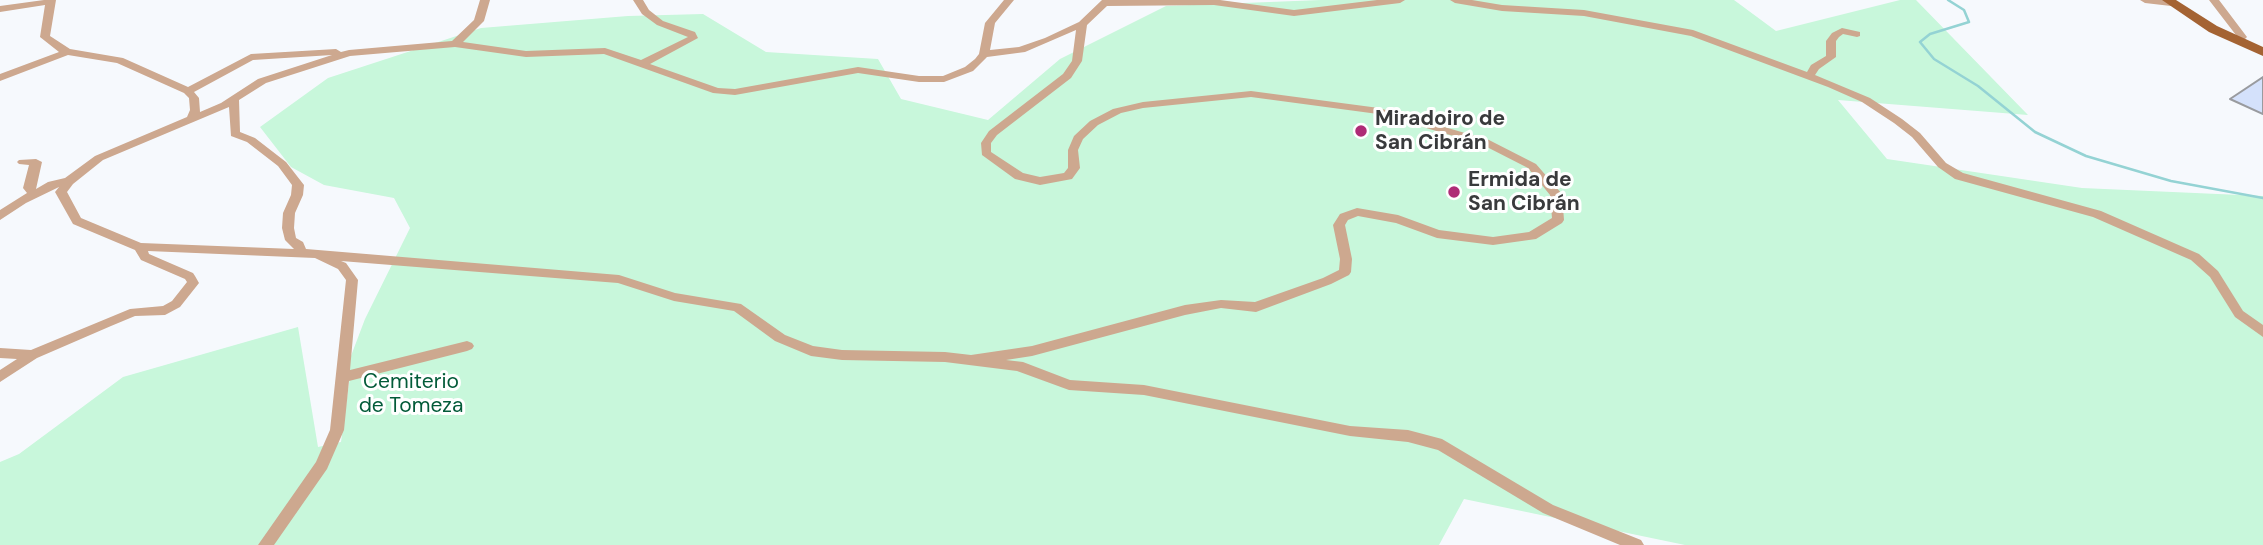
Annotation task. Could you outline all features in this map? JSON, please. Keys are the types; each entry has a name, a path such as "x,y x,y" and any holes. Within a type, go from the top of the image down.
{"main road":[{"path":"2173,1 2263,46"},
{"path":"2173,1 2213,29 2263,52"}],"street":[{"path":"455,44 479,21 485,0"},
{"path":"638,0 645,12 660,23 692,33 693,38 642,64"},
{"path":"188,91 251,57 332,55 455,44 526,54 605,51 717,91 735,92 858,70 919,79 944,79 969,69 984,54 990,23 1009,0"},
{"path":"984,54 1021,50 1082,24 1107,2 1214,2 1294,13 1400,0"},
{"path":"1455,0 1511,9 1584,13 1681,30 1809,76 1877,106 1916,135 1942,165 1959,176 2087,211 2182,250 2214,274 2239,314 2263,332"},
{"path":"2145,0 2173,1"},
{"path":"2214,0 2242,37"},
{"path":"0,9 51,1 45,37 67,52 119,60 188,91 194,98 191,120"},
{"path":"971,360 1032,351 1185,310 1221,304 1256,307 1327,281 1345,272 1346,259 1339,225 1343,217 1357,212 1398,219 1437,233 1493,241 1532,236 1558,220 1556,194 1532,166 1485,142 1380,111 1251,94 1143,105 1117,111 1094,123 1078,138 1073,150 1074,168 1068,176 1040,181 1019,176 986,153 986,143 993,134 1067,76 1077,61 1082,24"},
{"path":"1809,76 1815,67 1831,57 1831,41 1835,35 1842,31 1857,34"},
{"path":"0,78 67,52"},
{"path":"332,55 262,80 234,100 99,158 67,183 61,192 77,221 139,247 381,257 619,279 674,297 737,307 780,338 811,351 842,355 971,360 1018,366 1069,385 1144,390 1350,431 1408,436 1442,445 1548,509 1636,545"},
{"path":"234,100 235,134 251,140 282,164 298,185 297,195 289,212 288,228 291,240 299,245 301,252"},
{"path":"23,162 36,162 29,188 38,192"},
{"path":"0,216 38,192 67,183"},
{"path":"0,377 18,359 134,312 165,310 176,304 193,283 189,276 145,257 139,247"},
{"path":"267,545 331,449 337,430 352,281 342,266 317,254"},
{"path":"343,377 467,346"},
{"path":"0,353 18,359"}],"green space":[{"name":"Cemiterio de Tomeza","path":"1321,0 1734,0 1776,31 1900,0 1916,0 2028,115 1838,100 1887,159 2082,188 2263,196 2263,545 1685,545 1464,499 1439,545 0,545 0,462 19,454 123,377 298,327 318,447 341,442 350,376 343,377 365,319 410,228 394,198 324,185 291,167 260,127 328,78 481,28 628,16 703,14 766,52 878,59 901,99 988,120 1060,59 1166,6"}],"building":[{"path":"2263,77 2263,114 2230,99"}],"waterway":[{"path":"1948,0 1964,10 1969,22 1930,34 1920,42 1934,59 1978,86 2035,132 2086,156 2171,181 2263,198"}],"place":[{"name":"Miradoiro de San Cibrán","path":"1361,131"},
{"name":"Ermida de San Cibrán","path":"1454,192"}]}
